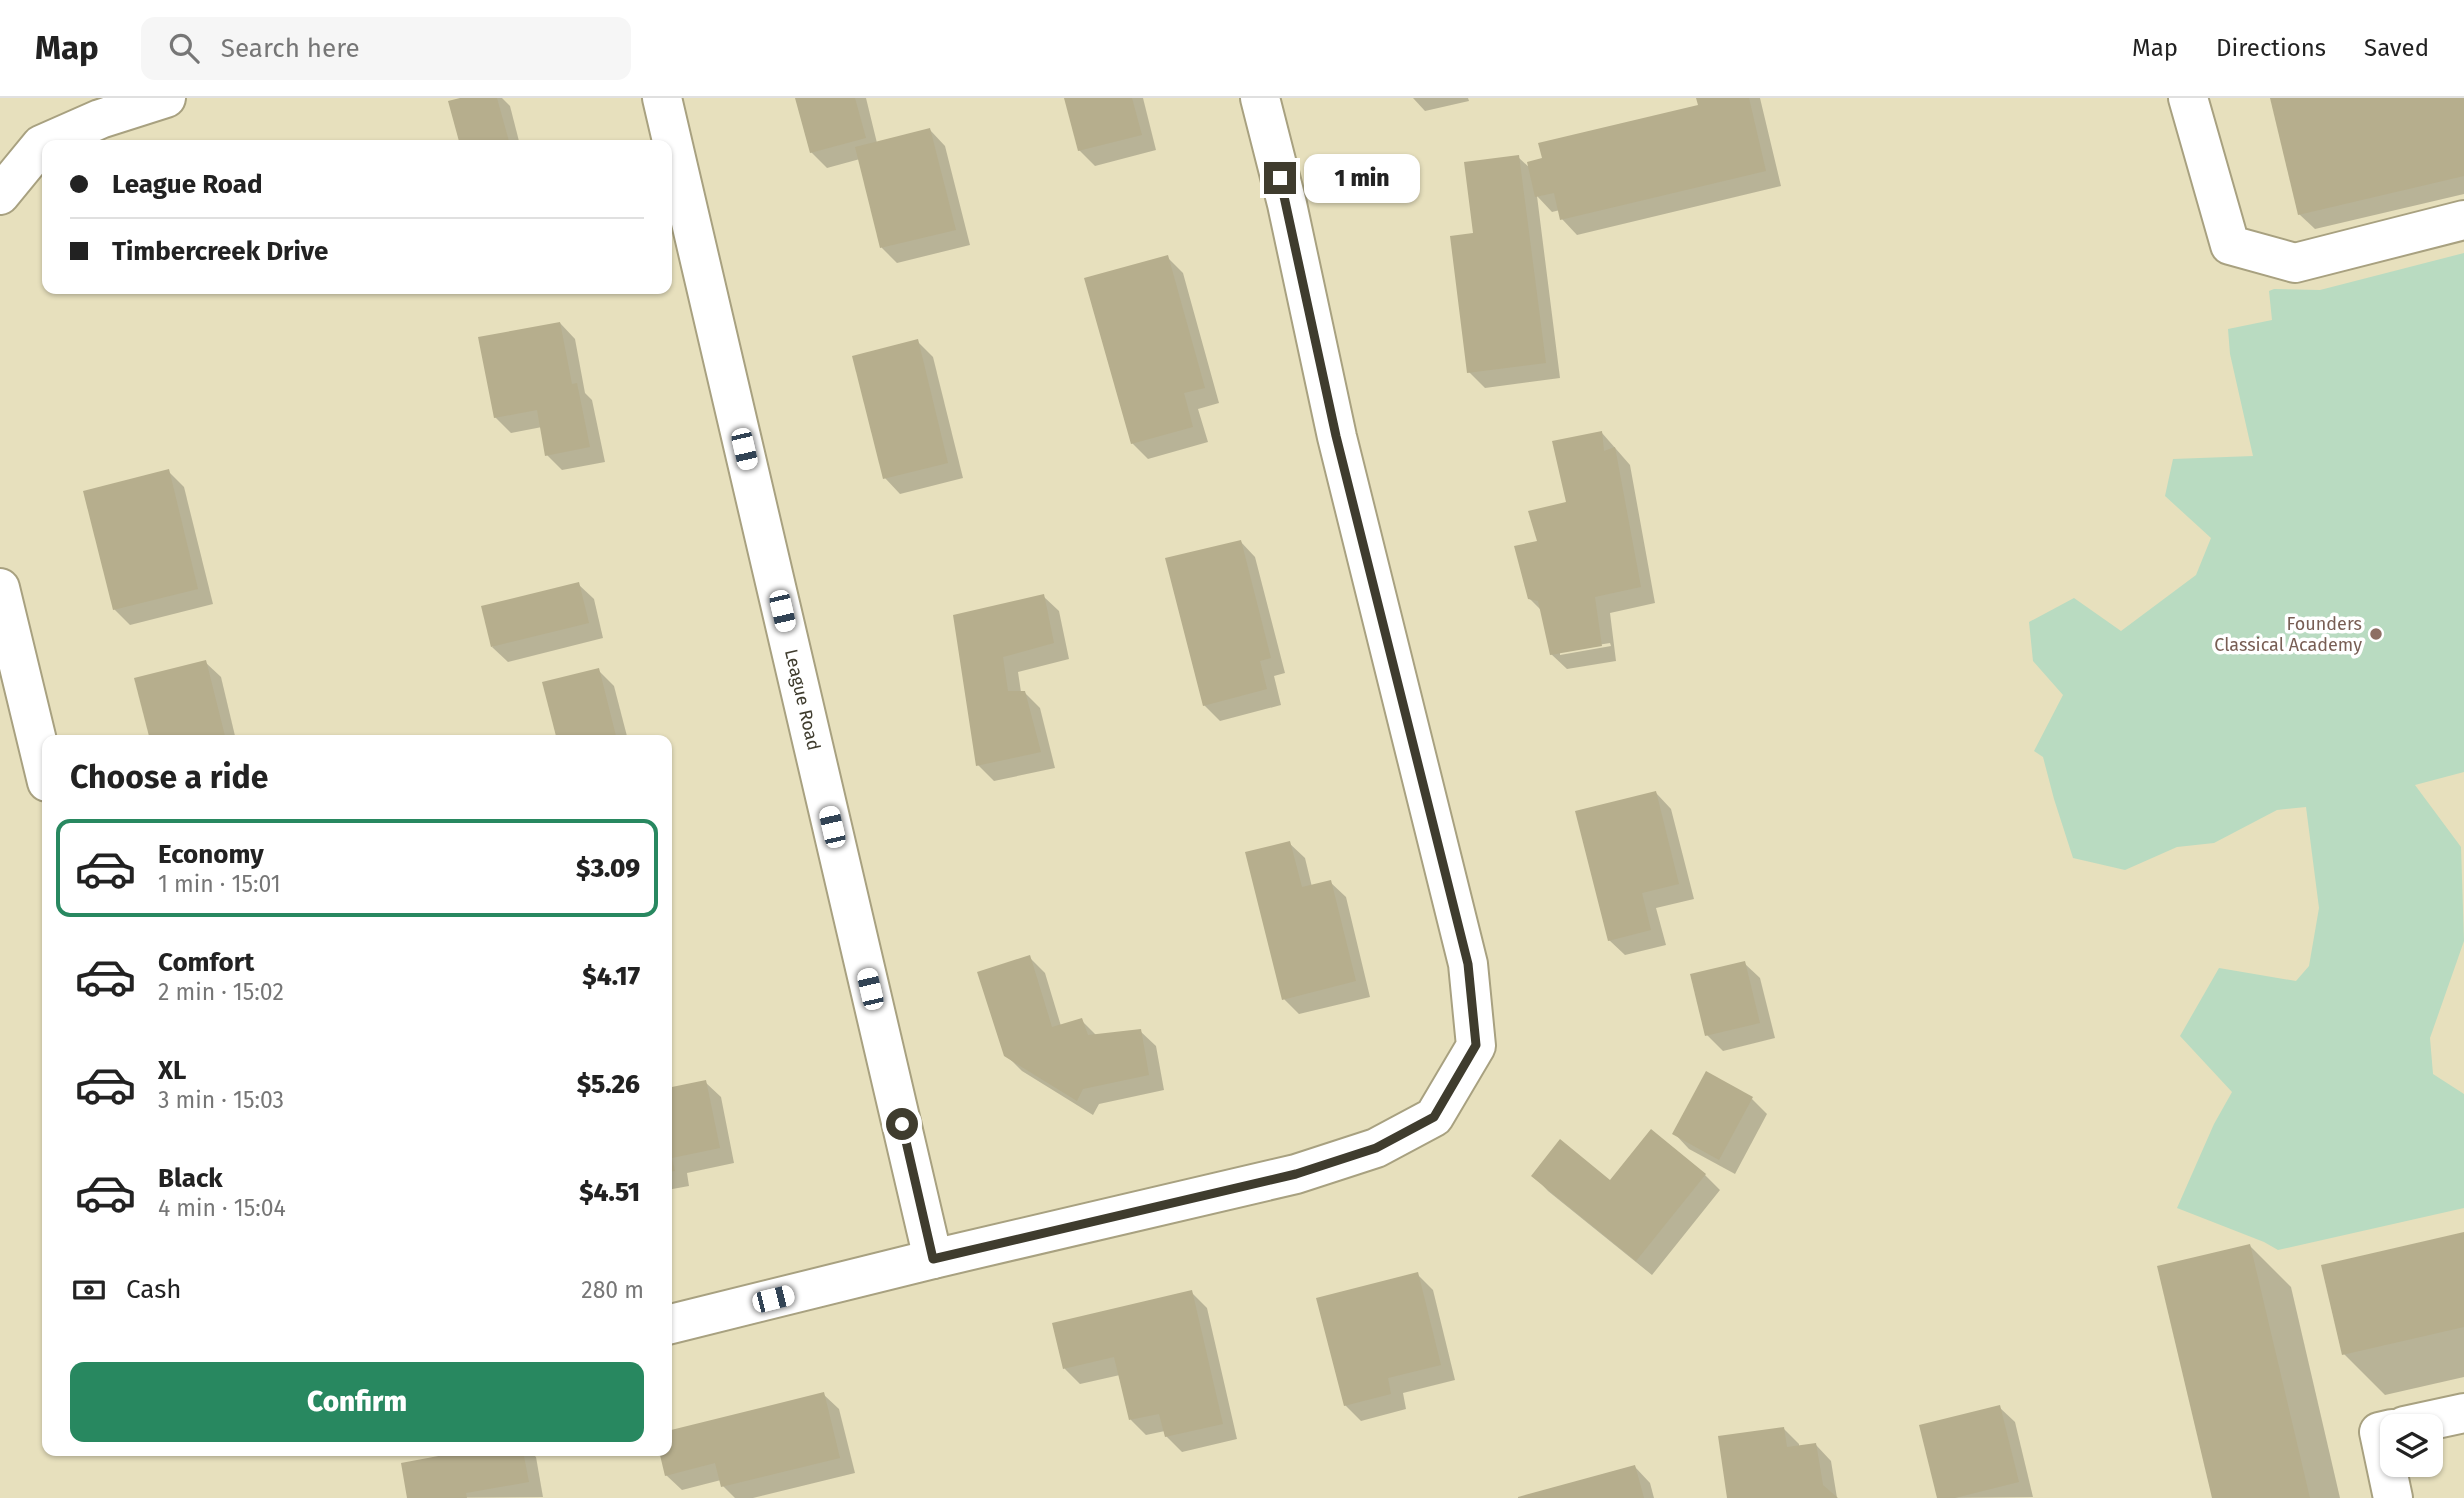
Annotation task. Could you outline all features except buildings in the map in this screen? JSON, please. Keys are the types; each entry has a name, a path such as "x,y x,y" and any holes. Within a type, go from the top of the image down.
{"street":[{"path":"52,140 100,119 166,98"},
{"name":"League Road","path":"662,98 672,140"},
{"path":"672,1324 1296,1174 1376,1148 1434,1117 1476,1045 1468,964 1336,436 1287,204 1260,98"},
{"path":"2188,98 2230,245 2295,263 2464,220"},
{"name":"League Road","path":"672,141 933,1259"},
{"path":"0,195 42,145"},
{"path":"0,588 42,761"},
{"path":"2443,1418 2464,1413"},
{"path":"2389,1477 2393,1498"}],"green space":[{"path":"2464,253 2464,772 2415,785 2461,847 2464,941 2430,1038 2433,1074 2464,1094 2464,1208 2278,1250 2177,1208 2214,1124 2232,1092 2180,1036 2219,968 2296,981 2309,966 2319,908 2306,807 2277,810 2214,843 2177,847 2125,870 2073,858 2043,757 2034,751 2063,695 2033,661 2029,622 2074,598 2121,631 2196,575 2211,538 2165,496 2173,459 2253,456 2230,354 2228,329 2272,320 2269,291 2320,290"}],"place":[{"name":"Founders Classical Academy","path":"2376,634"}],"route":[{"path":"902,1124 933,1259 1296,1174 1376,1148 1434,1117 1476,1045 1468,964 1336,436 1280,178"}]}
